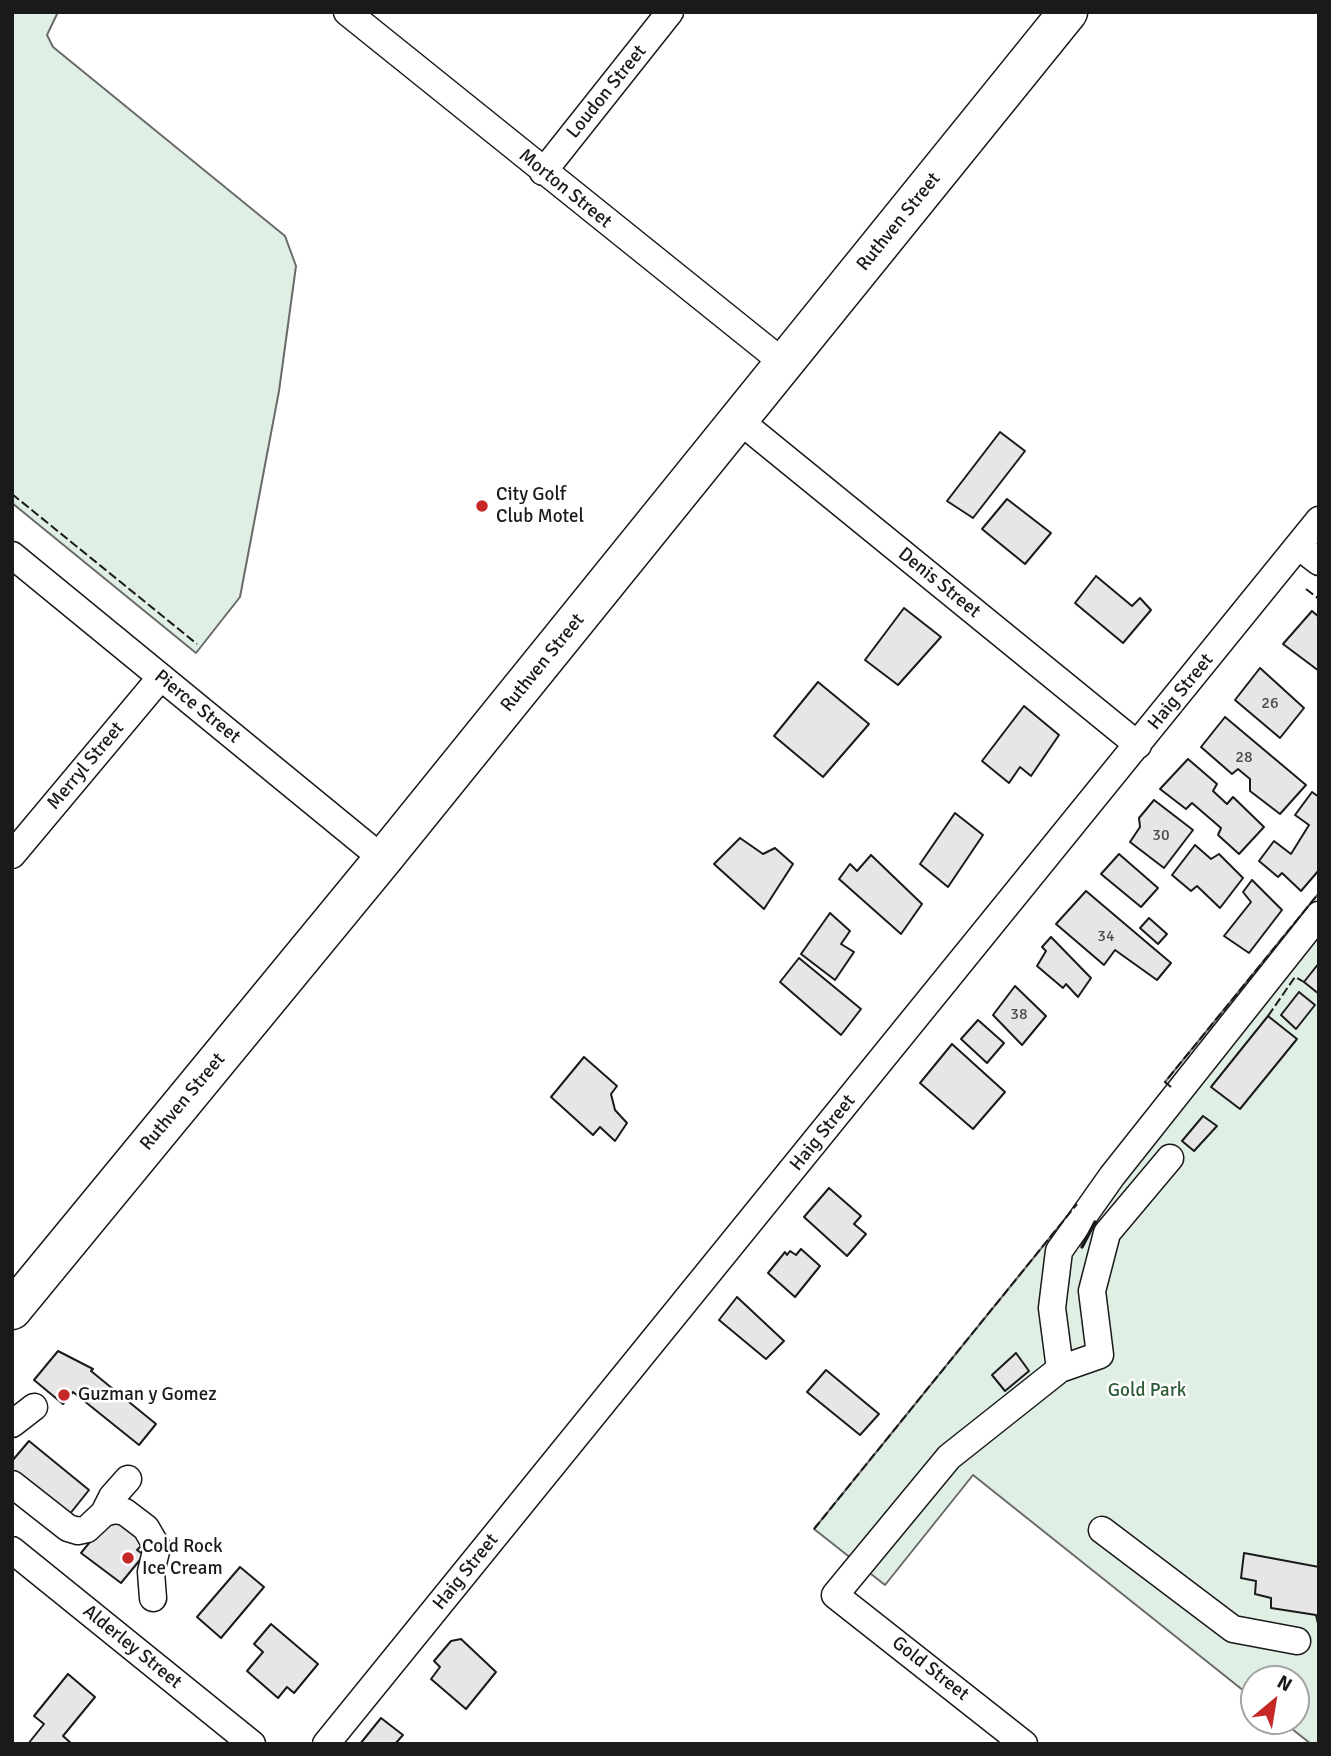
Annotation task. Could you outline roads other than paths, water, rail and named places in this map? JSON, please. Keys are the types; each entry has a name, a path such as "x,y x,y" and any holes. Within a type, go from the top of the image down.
{"highway":[{"name":"Ruthven Street","path":"12,1310 740,421 1068,12"}],"street":[{"name":"Morton Street","path":"348,12 543,172 785,364"},
{"name":"Loudon Street","path":"543,172 670,12"},
{"name":"Denis Street","path":"740,421 1138,745"},
{"name":"Haig Street","path":"327,1744 1319,520"},
{"path":"1298,546 1319,562"},
{"name":"Pierce Street","path":"12,555 383,859"},
{"name":"Merryl Street","path":"12,855 161,677"},
{"path":"1170,1158 1107,1233 1092,1291 1100,1355 1060,1369 1052,1308 1059,1251 1112,1176 1319,915"},
{"name":"Gold Street","path":"1024,1744 835,1595 948,1457 1060,1369"},
{"path":"12,1424 34,1407"},
{"path":"12,1484 68,1528 78,1531 87,1529 104,1513 112,1497 128,1479"},
{"path":"104,1513 115,1510 125,1512 153,1538 157,1547 151,1572 153,1598"},
{"path":"1102,1530 1233,1629 1297,1641"},
{"name":"Alderley Street","path":"12,1550 252,1744"}],"place":[{"name":"City Golf Club Motel","path":"482,506"},
{"name":"Guzman y Gomez","path":"64,1395"},
{"name":"Cold Rock Ice Cream","path":"128,1558"}],"park label":[{"name":"Gold Park","path":"1147,1391"}]}
